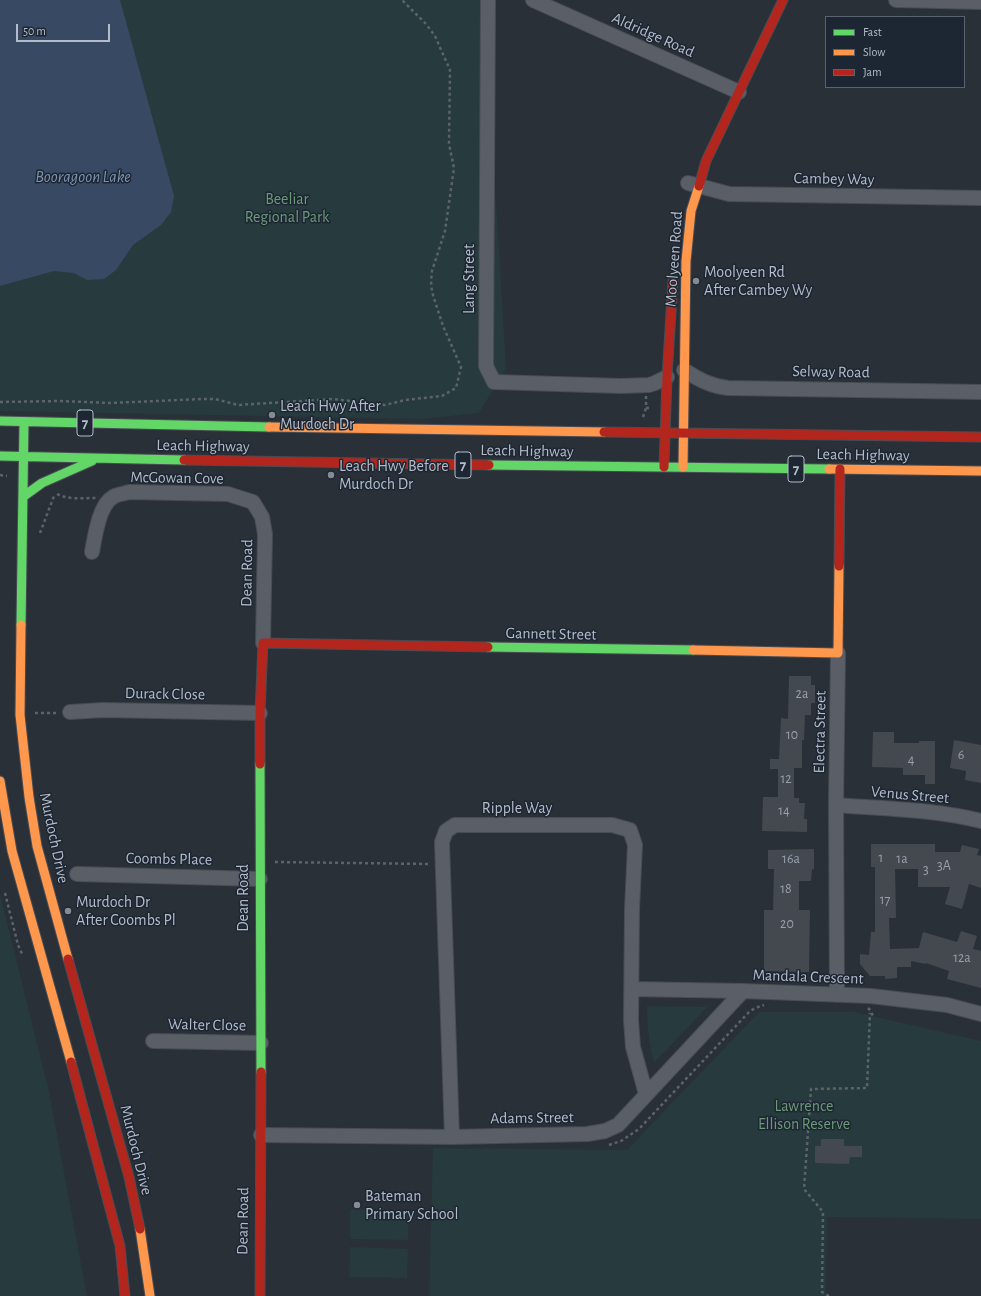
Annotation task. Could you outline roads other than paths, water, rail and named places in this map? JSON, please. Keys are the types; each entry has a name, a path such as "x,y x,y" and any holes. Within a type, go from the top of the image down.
{"main road":[{"name":"Moolyeen Road","path":"683,467 686,261 691,211 690,185 706,161 732,89 783,0"},
{"path":"695,164 700,152"},
{"name":"Moolyeen Road","path":"664,467 667,376 674,272"},
{"name":"Leach Highway","path":"0,421 260,431 683,433 981,437"},
{"name":"Murdoch Drive","path":"24,422 20,715 28,798 37,846 129,1177 150,1296"},
{"name":"Leach Highway","path":"0,456 99,458 261,458 981,472"},
{"path":"24,496 42,483 99,458"},
{"name":"Electra Street","path":"838,653 840,469"},
{"name":"Gannett Street","path":"263,643 838,653"},
{"name":"Dean Road","path":"260,1296 262,1135 260,713 263,643"},
{"path":"0,781 12,851 81,1097 120,1246 125,1296"}],"street":[{"name":"Lang Street","path":"488,0 486,366 494,382 621,386 655,383 667,376"},
{"name":"Aldridge Road","path":"533,0 732,89"},
{"path":"896,0 981,2"},
{"name":"Cambey Way","path":"690,185 722,193 981,198"},
{"name":"Selway Road","path":"684,370 711,385 728,388 981,392"},
{"name":"McGowan Cove","path":"92,552 99,520 105,505 113,497 129,492 228,494 253,502"},
{"name":"Dean Road","path":"253,502 262,517 265,534 263,643"},
{"name":"Electra Street","path":"837,995 836,805 838,653"},
{"name":"Durack Close","path":"70,712 103,710 260,713"},
{"name":"Venus Street","path":"836,805 931,813 981,821"},
{"name":"Ripple Way","path":"452,1137 442,842 446,831 455,825 612,825 630,830 635,845 632,909 631,1020 633,1047 646,1094"},
{"name":"Coombs Place","path":"77,874 260,878"},
{"name":"Mandala Crescent","path":"632,989 743,991 871,996 946,1005 981,1014"},
{"name":"Adams Street","path":"262,1135 452,1137 587,1134 605,1131 618,1125 743,991"},
{"name":"Walter Close","path":"153,1041 261,1043"}],"water":[{"name":"Booragoon Lake","path":"0,0 120,0 174,196 171,212 161,225 133,245 116,270 104,279 87,280 74,273 54,271 0,286"}],"place":[{"name":"Moolyeen Rd After Cambey Wy","path":"696,281"},
{"name":"Leach Hwy After Murdoch Dr","path":"272,415"},
{"name":"Leach Hwy Before Murdoch Dr","path":"331,475"},
{"name":"Murdoch Dr After Coombs Pl","path":"68,911"},
{"name":"Bateman Primary School","path":"357,1205"}],"park label":[{"name":"Beeliar Regional Park","path":"287,208"},
{"name":"Lawrence Ellison Reserve","path":"804,1115"}]}
